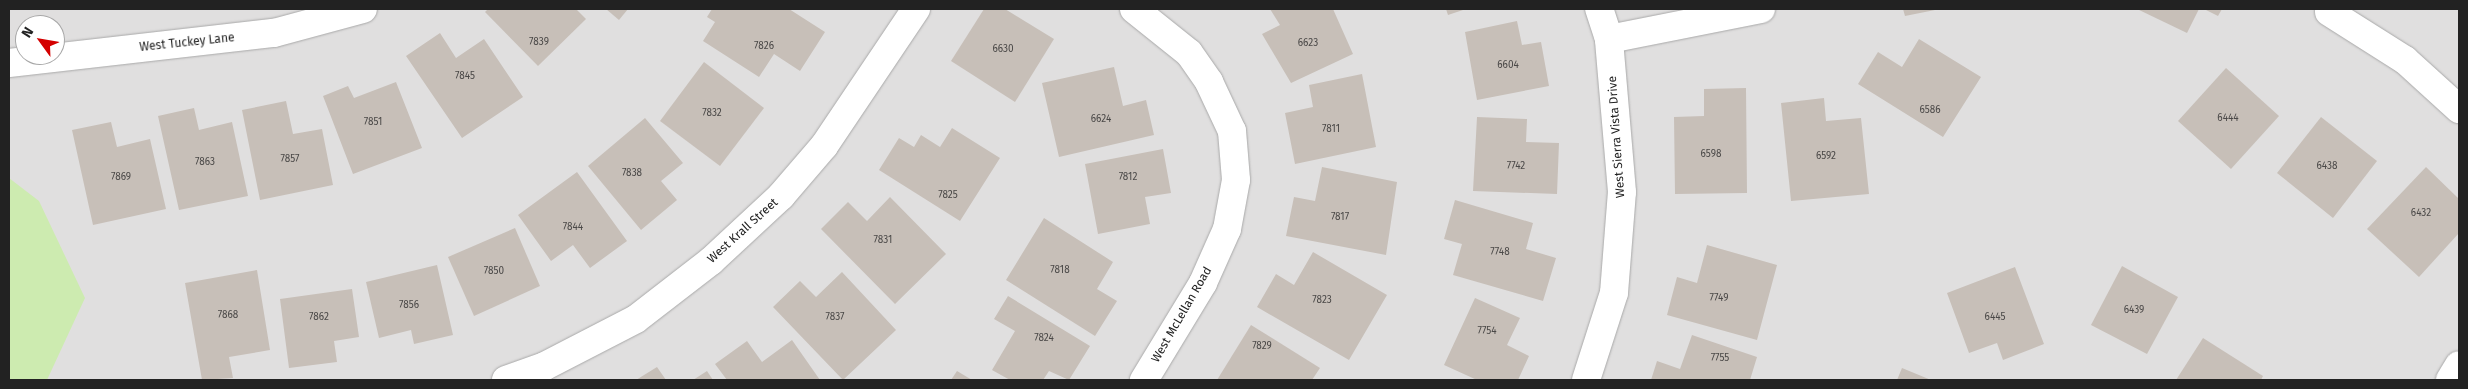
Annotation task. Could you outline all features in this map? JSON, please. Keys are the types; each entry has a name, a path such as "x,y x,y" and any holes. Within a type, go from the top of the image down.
{"street":[{"name":"West Tuckey Lane","path":"9,63 274,33 363,9"},
{"name":"West Krall Street","path":"506,380 545,366 636,319 711,261 781,196 824,146 916,9"},
{"name":"West McLellan Road","path":"1134,9 1189,53 1232,131 1236,180 1227,229 1203,283 1144,380"},
{"name":"West Sierra Vista Drive","path":"1586,380 1614,293 1622,192 1608,40 1599,9"},
{"path":"1608,40 1761,9"},
{"path":"2329,12 2405,60 2459,109"},
{"path":"2450,380 2459,365"}],"shaded area":[{"path":"9,9 2459,9 2459,380 9,380"}],"green space":[{"path":"9,178 39,201 85,298 47,380 9,380"}],"building":[{"path":"488,9 576,9 586,19 538,66 485,12"},
{"path":"606,9 628,9 619,20"},
{"path":"712,9 789,9 825,32 800,71 774,54 759,77 703,41 715,22 707,17"},
{"path":"984,9 1005,9 1054,39 1015,102 951,61"},
{"path":"1270,9 1333,9 1353,54 1291,83 1262,34 1280,25"},
{"path":"1446,9 1466,9 1448,15"},
{"path":"1903,9 1935,9 1935,10 1905,16"},
{"path":"2137,9 2199,9 2187,33"},
{"path":"2204,9 2222,9 2218,16"},
{"path":"1517,21 1522,45 1541,42 1549,86 1477,100 1465,32"},
{"path":"440,33 456,58 484,39 523,97 462,138 406,56"},
{"path":"1919,39 1981,77 1943,137 1858,84 1878,52 1902,67"},
{"path":"704,62 764,108 720,166 660,121"},
{"path":"1114,67 1123,106 1146,100 1154,135 1059,157 1042,83"},
{"path":"2226,68 2279,116 2231,169 2178,121"},
{"path":"1362,74 1376,147 1295,164 1285,113 1313,107 1309,85"},
{"path":"396,82 422,148 353,174 323,96 348,86 354,98"},
{"path":"1746,88 1747,193 1675,194 1674,117 1704,116 1704,89"},
{"path":"1824,98 1826,121 1861,118 1869,194 1791,201 1781,103"},
{"path":"286,101 293,134 322,129 333,185 260,200 242,110"},
{"path":"194,108 199,130 232,122 248,196 179,210 158,116"},
{"path":"1477,117 1527,119 1526,142 1559,143 1557,194 1473,191"},
{"path":"2321,117 2377,161 2333,218 2277,173"},
{"path":"645,118 683,163 661,181 677,200 641,230 588,166"},
{"path":"111,122 117,147 150,139 166,209 93,225 72,130"},
{"path":"952,128 1000,158 960,221 879,170 899,138 914,147 921,135 940,147"},
{"path":"1163,149 1171,193 1145,197 1150,224 1098,234 1085,164"},
{"path":"1322,167 1397,182 1386,255 1286,236 1294,197 1315,201"},
{"path":"2426,167 2459,199 2459,233 2419,277 2367,229"},
{"path":"577,172 627,241 590,268 573,245 551,261 518,215"},
{"path":"890,197 946,254 895,304 821,229 848,202 867,221"},
{"path":"1455,200 1533,223 1526,249 1556,258 1543,301 1453,275 1462,244 1444,239"},
{"path":"1044,218 1113,262 1097,289 1117,301 1095,336 1006,280"},
{"path":"515,228 540,286 474,316 448,257"},
{"path":"1707,245 1777,265 1757,340 1667,315 1677,277 1697,283"},
{"path":"1313,252 1387,295 1349,360 1257,307 1276,274 1294,285"},
{"path":"437,265 453,335 414,344 411,330 379,338 366,282"},
{"path":"2122,266 2178,297 2147,354 2091,325"},
{"path":"2015,267 2044,344 2003,360 1997,343 1969,353 1947,293"},
{"path":"257,270 270,350 229,357 233,378 202,380 185,283"},
{"path":"842,272 896,330 843,380 773,307 800,281 816,297"},
{"path":"352,289 359,337 334,341 337,362 289,368 280,299"},
{"path":"1008,296 1090,346 1069,380 1049,371 1043,380 1010,380 992,370 1015,331 994,319"},
{"path":"1475,298 1520,318 1507,345 1529,356 1518,380 1477,380 1444,365"},
{"path":"1251,325 1320,368 1312,380 1217,380"},
{"path":"1692,335 1757,357 1750,380 1651,380 1657,361 1680,369"},
{"path":"2203,338 2263,376 2261,380 2176,380"},
{"path":"792,340 820,380 727,380 715,364 747,341 762,362"},
{"path":"657,367 666,380 636,380"},
{"path":"1902,368 1931,380 1897,380"},
{"path":"707,371 713,380 693,380"},
{"path":"957,371 972,380 951,380"}]}
